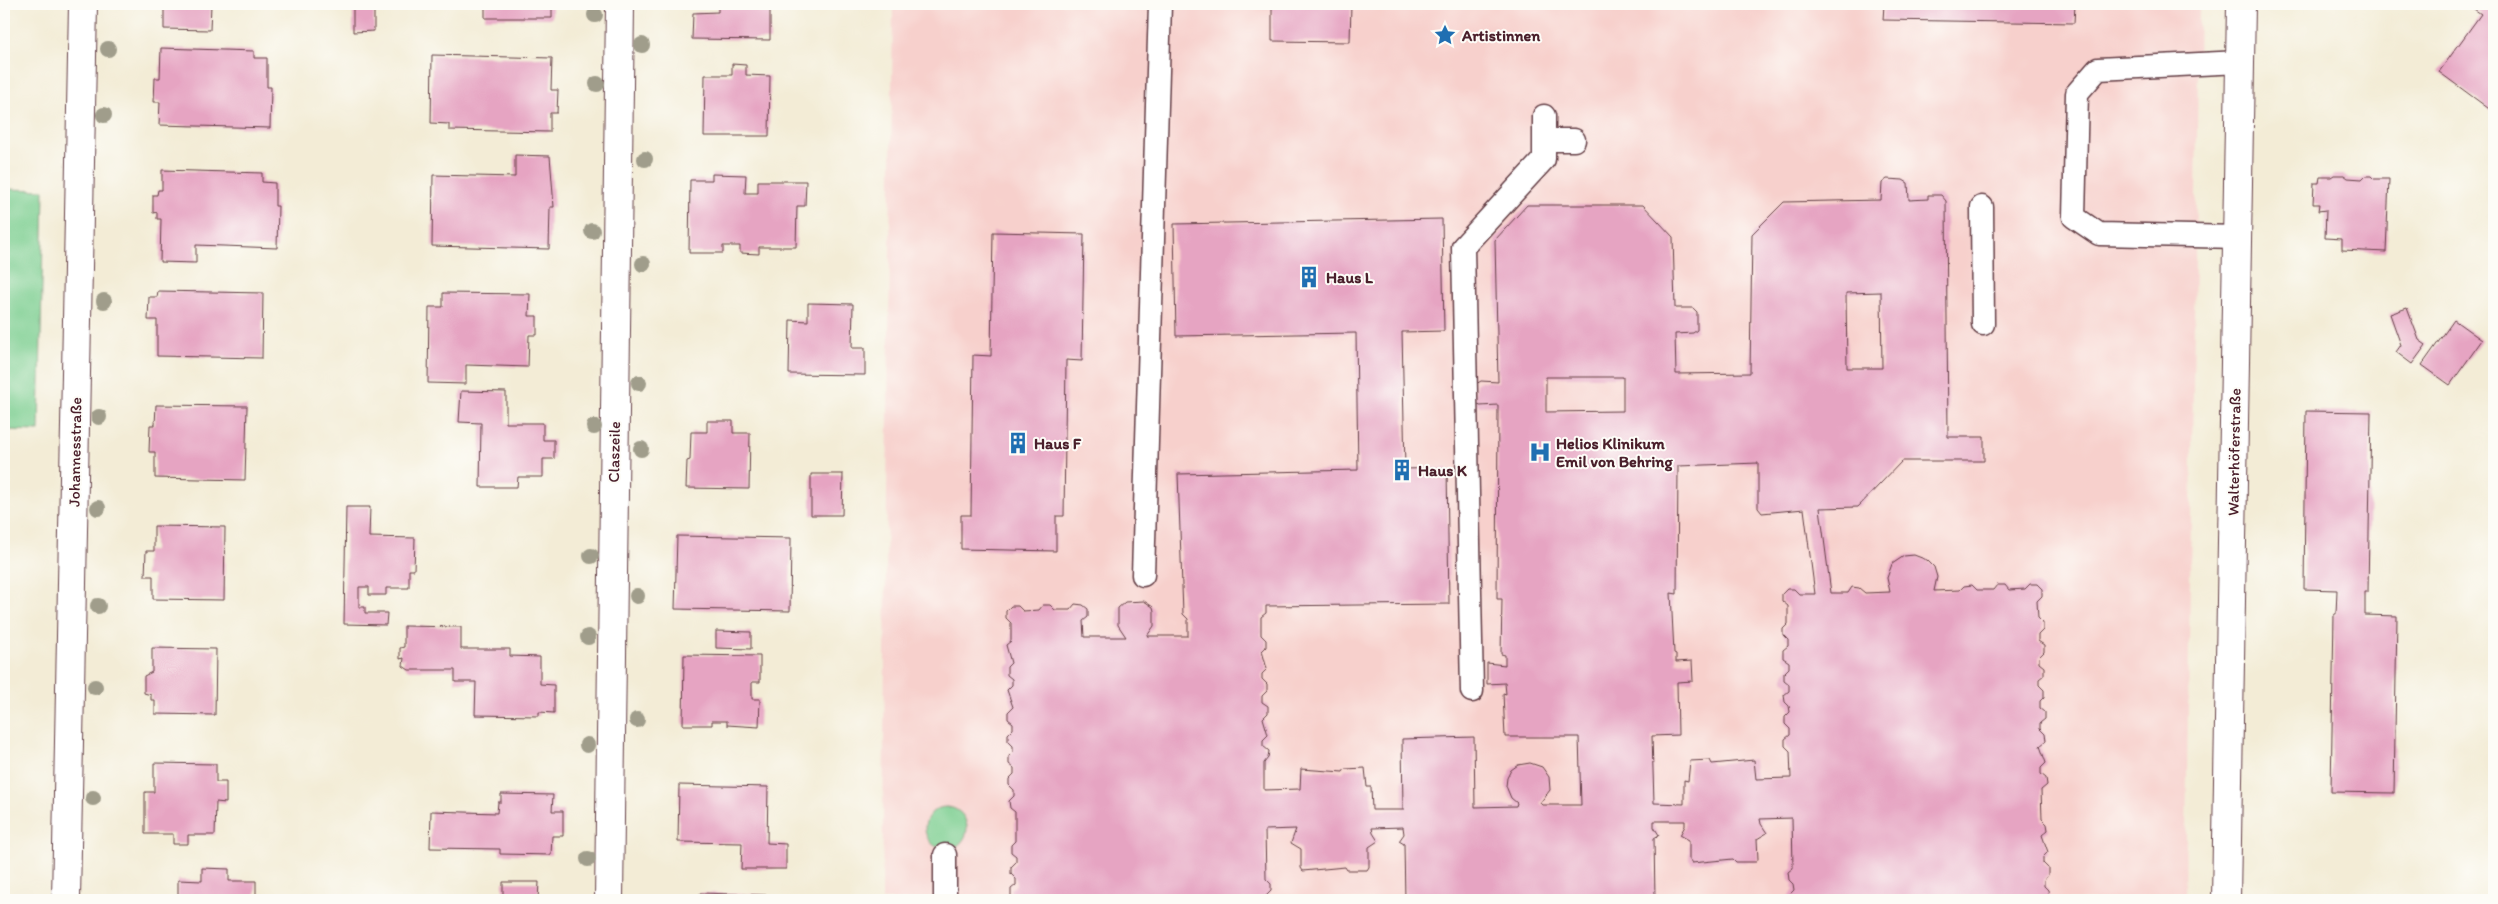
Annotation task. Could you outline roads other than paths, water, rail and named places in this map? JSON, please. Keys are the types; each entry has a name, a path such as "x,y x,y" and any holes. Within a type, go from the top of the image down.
{"street":[{"name":"Johannesstraße","path":"66,900 83,4"},
{"name":"Claszeile","path":"609,900 620,4"},
{"name":"Walterhöferstraße","path":"2226,900 2241,4"}],"lane":[{"path":"1143,575 1160,4"},
{"path":"2238,237 2099,234 2074,217 2074,207 2077,93 2098,69 2240,62"},
{"path":"1472,691 1463,247 1544,159 1544,116"},
{"path":"1544,140 1574,140"},
{"path":"1982,208 1983,324"},
{"path":"945,855 945,900"}],"place":[{"name":"Artistinnen","path":"1445,35"},
{"name":"Haus L","path":"1309,277"},
{"name":"Haus F","path":"1018,443"},
{"name":"Helios Klinikum Emil von Behring","path":"1540,452"},
{"name":"Haus K","path":"1402,470"}]}
